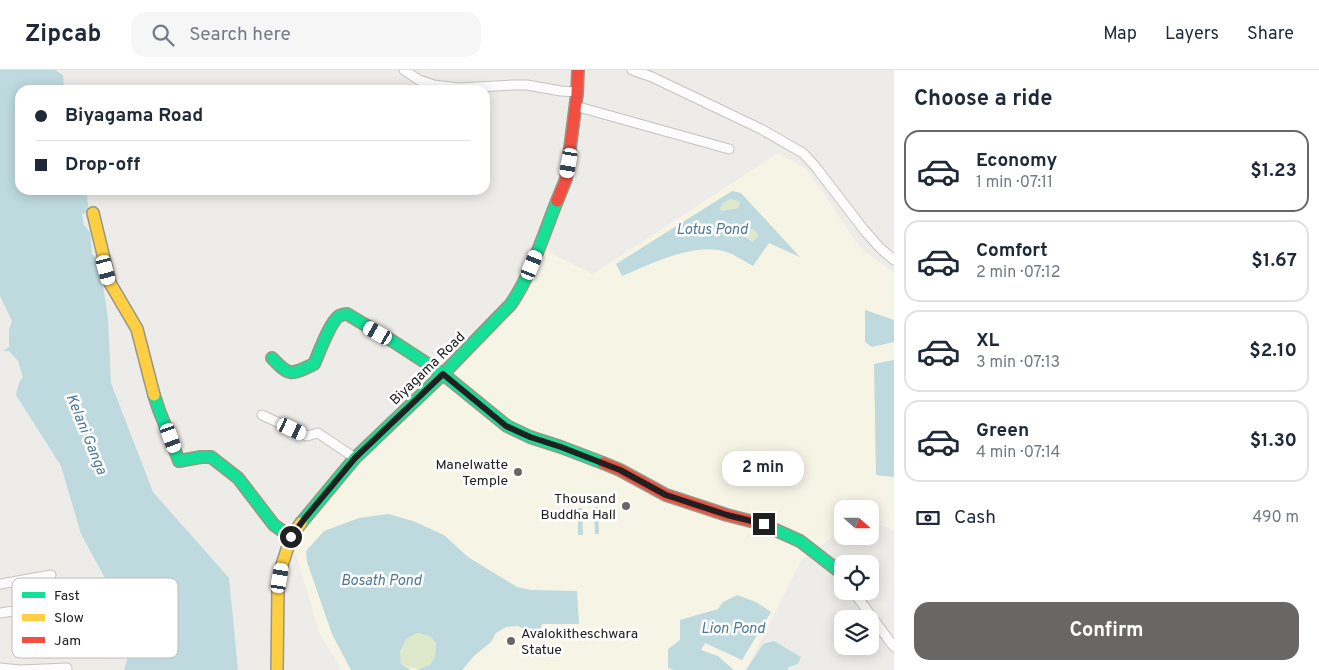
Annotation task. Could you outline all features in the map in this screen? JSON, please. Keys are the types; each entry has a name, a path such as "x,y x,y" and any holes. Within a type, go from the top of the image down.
{"street":[{"path":"404,70 419,80 434,85"},
{"name":"Biyagama Road","path":"278,670 278,591 282,565 291,537 355,458 443,374 511,304 520,291 566,179 578,70"},
{"path":"632,70 652,77 761,129 803,153 864,230 894,260"},
{"path":"490,86 527,85 577,92"},
{"path":"575,106 729,149"},
{"path":"93,213 110,283 137,329 159,410 179,461 211,457 238,478 274,525 291,537"},
{"path":"272,358 285,371 295,373 314,364 331,324 340,315 347,314 443,374 506,426 530,437 620,470 666,495 727,515 764,524 800,541 834,567"},
{"path":"262,416 307,436 318,433 355,458"},
{"path":"38,578 51,576"},
{"path":"860,600 894,646"},
{"path":"0,668 20,670 67,668"}],"shaded area":[{"path":"778,153 805,168 855,241 866,252 894,273 894,530 879,524 879,500 834,500 834,536 802,559 746,670 340,670 338,663 320,634 293,546 307,520 357,460 499,321 541,248 593,274"}],"green space":[{"path":"731,199 740,202 738,208 721,211 720,208 723,203"},
{"path":"745,225 757,232 758,236 753,242 743,236 742,231"},
{"path":"418,633 430,636 436,643 435,656 430,665 416,669 401,664 400,651 407,638"}],"water":[{"name":"Kelani Ganga","path":"0,70 55,70 63,75 64,85 15,85 15,195 87,195 89,211 82,215 84,225 90,232 92,254 99,260 108,318 111,383 153,492 229,578 238,670 124,670 128,658 178,658 178,578 105,578 81,534 61,466 16,395 19,383 23,377 18,361 9,351 3,351 9,347 9,329 12,321 0,296"},
{"name":"Lotus Pond","path":"732,191 741,193 800,257 769,243 753,266 729,253 703,249 689,251 660,260 622,276 616,264","holes":["731,199 740,202 738,208 721,211 720,208 723,203","745,225 757,232 758,236 753,242 743,236 742,231"]},
{"path":"865,310 894,320 894,342 872,347 865,342"},
{"path":"894,360 894,477 876,475 874,364"},
{"path":"594,507 598,507 599,534 595,534"},
{"path":"578,508 582,508 583,535 578,535"},
{"name":"Bosath Pond","path":"388,514 413,521 444,535 468,557 517,587 531,590 577,591 579,624 542,624 540,630 529,632 518,626 506,627 496,633 491,642 474,656 462,670 416,670 430,665 435,656 436,643 430,636 418,633 407,638 400,651 401,664 411,670 351,670 332,634 307,562 306,551 324,531 359,518"},
{"name":"Lion Pond","path":"737,595 756,602 771,612 742,660 705,643 701,650 718,656 734,670 674,670 668,668 668,649 680,640 680,620 718,609 723,602"},
{"path":"774,641 801,657 798,664 789,667 787,670 746,670 763,644"}],"traffic: fast":[{"path":"301,523 355,458 443,374 511,304 531,267 557,201"},
{"path":"272,358 287,371 291,372 314,364 332,324 339,316 347,314 443,374 507,426 530,437 603,463"},
{"path":"154,395 179,461 211,457 238,478 274,525 291,537"},
{"path":"762,524 800,541 834,567"}],"traffic: slow":[{"path":"93,213 110,283 137,329 154,395"},
{"path":"277,670 278,591 282,565 291,537 301,523"}],"traffic: jam":[{"path":"557,201 566,179 577,94 578,70"},
{"path":"603,463 666,495 727,515 762,524"}],"place":[{"name":"Manelwatte Temple","path":"518,472"},
{"name":"Thousand Buddha Hall","path":"626,506"},
{"name":"Avalokitheschwara Statue","path":"511,641"}],"route":[{"path":"291,537 355,458 443,374 506,426 530,437 620,470 666,495 727,515 764,524"}]}
